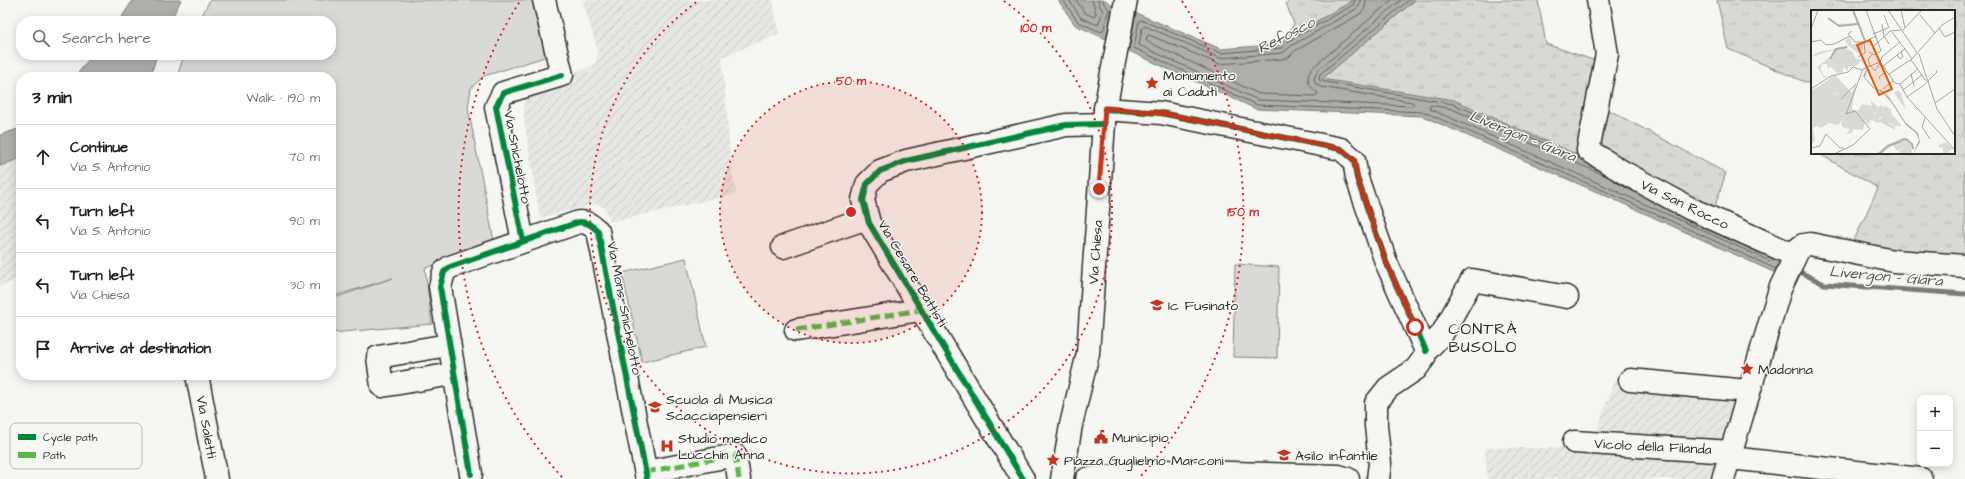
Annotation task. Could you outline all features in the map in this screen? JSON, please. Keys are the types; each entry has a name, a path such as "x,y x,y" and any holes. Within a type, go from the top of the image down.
{"street":[{"name":"Via Snichelotto","path":"523,241 496,107 503,92 562,75 544,0"},
{"name":"Via San Rocco","path":"1598,0 1607,54 1588,150 1623,172 1691,209 1794,255"},
{"name":"Via Chiesa","path":"1062,479 1071,425 1088,353 1104,116 1123,10"},
{"name":"Via Cesare Battisti","path":"1023,479 920,310 867,218 863,200 867,184 880,171 906,161 1066,126 1104,116 1161,113 1341,149 1354,160 1357,178 1386,262 1426,351"},
{"name":"Via Cesare Battisti","path":"783,247 867,218"},
{"name":"Via Mons. Snichelotto","path":"471,474 448,345 440,287 444,272 450,267 579,222 590,223 598,231 646,476"},
{"path":"1723,479 1748,391 1780,289 1794,255 1803,245 1810,244 1894,261 1965,266"},
{"path":"1378,479 1380,463 1376,426 1376,403 1388,388 1416,369 1424,358 1426,351 1442,334 1472,280 1567,297"},
{"name":"Via Cesare Battisti","path":"796,330 920,310"},
{"path":"448,345 378,357 382,386 453,374"},
{"name":"Via Saletti","path":"199,380 216,479"},
{"path":"1630,380 1748,391"},
{"name":"Vicolo della Filanda","path":"1574,442 1731,455 1921,479"},
{"path":"646,476 735,456 739,479"},
{"path":"1087,479 1164,471 1343,478"}],"shaded area":[{"path":"583,0 773,0 779,34 722,57 731,165 736,194 610,222 605,208 596,204 540,218 524,120 524,103 528,94 536,86 590,67 596,62 598,53"},
{"path":"16,160 16,279 0,287 0,166"},
{"path":"1614,381 1743,391 1717,479 1487,479 1485,448 1591,448"}],"green space":[{"path":"210,0 535,0 548,56 484,76 471,88 468,108 495,246 425,268 432,324 336,333 336,297 393,278 336,295 336,72 179,72 182,60 336,60 336,16 202,16"},
{"path":"1291,0 1354,0 1284,40 1294,24 1286,3"},
{"path":"1415,0 1538,0 1546,44 1596,61 1592,101 1726,173 1712,215 1322,79"},
{"path":"1717,0 1965,0 1965,260 1851,247 1878,188 1820,154 1955,154 1955,10 1811,10 1811,85 1728,49"},
{"path":"686,258 706,347 642,362 622,273"},
{"path":"1235,264 1279,267 1277,358 1233,357"}],"water":[{"path":"133,0 181,0 173,16 122,16"},
{"path":"1058,0 1105,0 1114,6 1106,39 1075,25"},
{"path":"1354,0 1415,0 1322,79 1454,100 1787,248 1780,275 1604,195 1422,116 1256,109 1129,51 1136,13 1221,49 1282,44 1284,40"},
{"path":"88,60 155,60 152,72 79,72"},
{"path":"16,130 16,160 0,166 0,135"}],"waterway":[{"name":"Livergon - Giara","path":"1794,269 1824,284 1965,294"}],"marked path":[{"path":"796,330 920,310"},
{"path":"646,472 735,455 739,479"}],"cycle path":[{"path":"523,241 496,107 503,93 562,75"},
{"path":"1105,109 1161,113 1341,149 1354,160 1357,178 1386,262 1426,351"},
{"path":"1023,479 869,223 863,200 867,184 880,171 906,161 1066,125 1104,124"},
{"path":"471,474 440,287 444,272 450,267 579,222 589,224 598,231 647,479"}],"place":[{"name":"Monumento ai Caduti","path":"1152,83"},
{"name":"Ic Fusinato","path":"1157,305"},
{"name":"Madonna","path":"1747,369"},
{"name":"Scuola di Musica Scacciapensieri","path":"655,407"},
{"name":"Municipio","path":"1101,437"},
{"name":"Studio medico Lucchin Anna","path":"667,446"},
{"name":"Asilo infantile","path":"1284,455"},
{"name":"Piazza Guglielmo Marconi","path":"1053,460"}],"district":[{"name":"CONTRÀ BUSOLO","path":"1483,337"}],"route":[{"path":"1099,189 1105,108 1161,113 1341,149 1354,160 1357,178 1386,262 1415,327"}],"water label":[{"name":"Refosco","path":"1286,35"}]}
